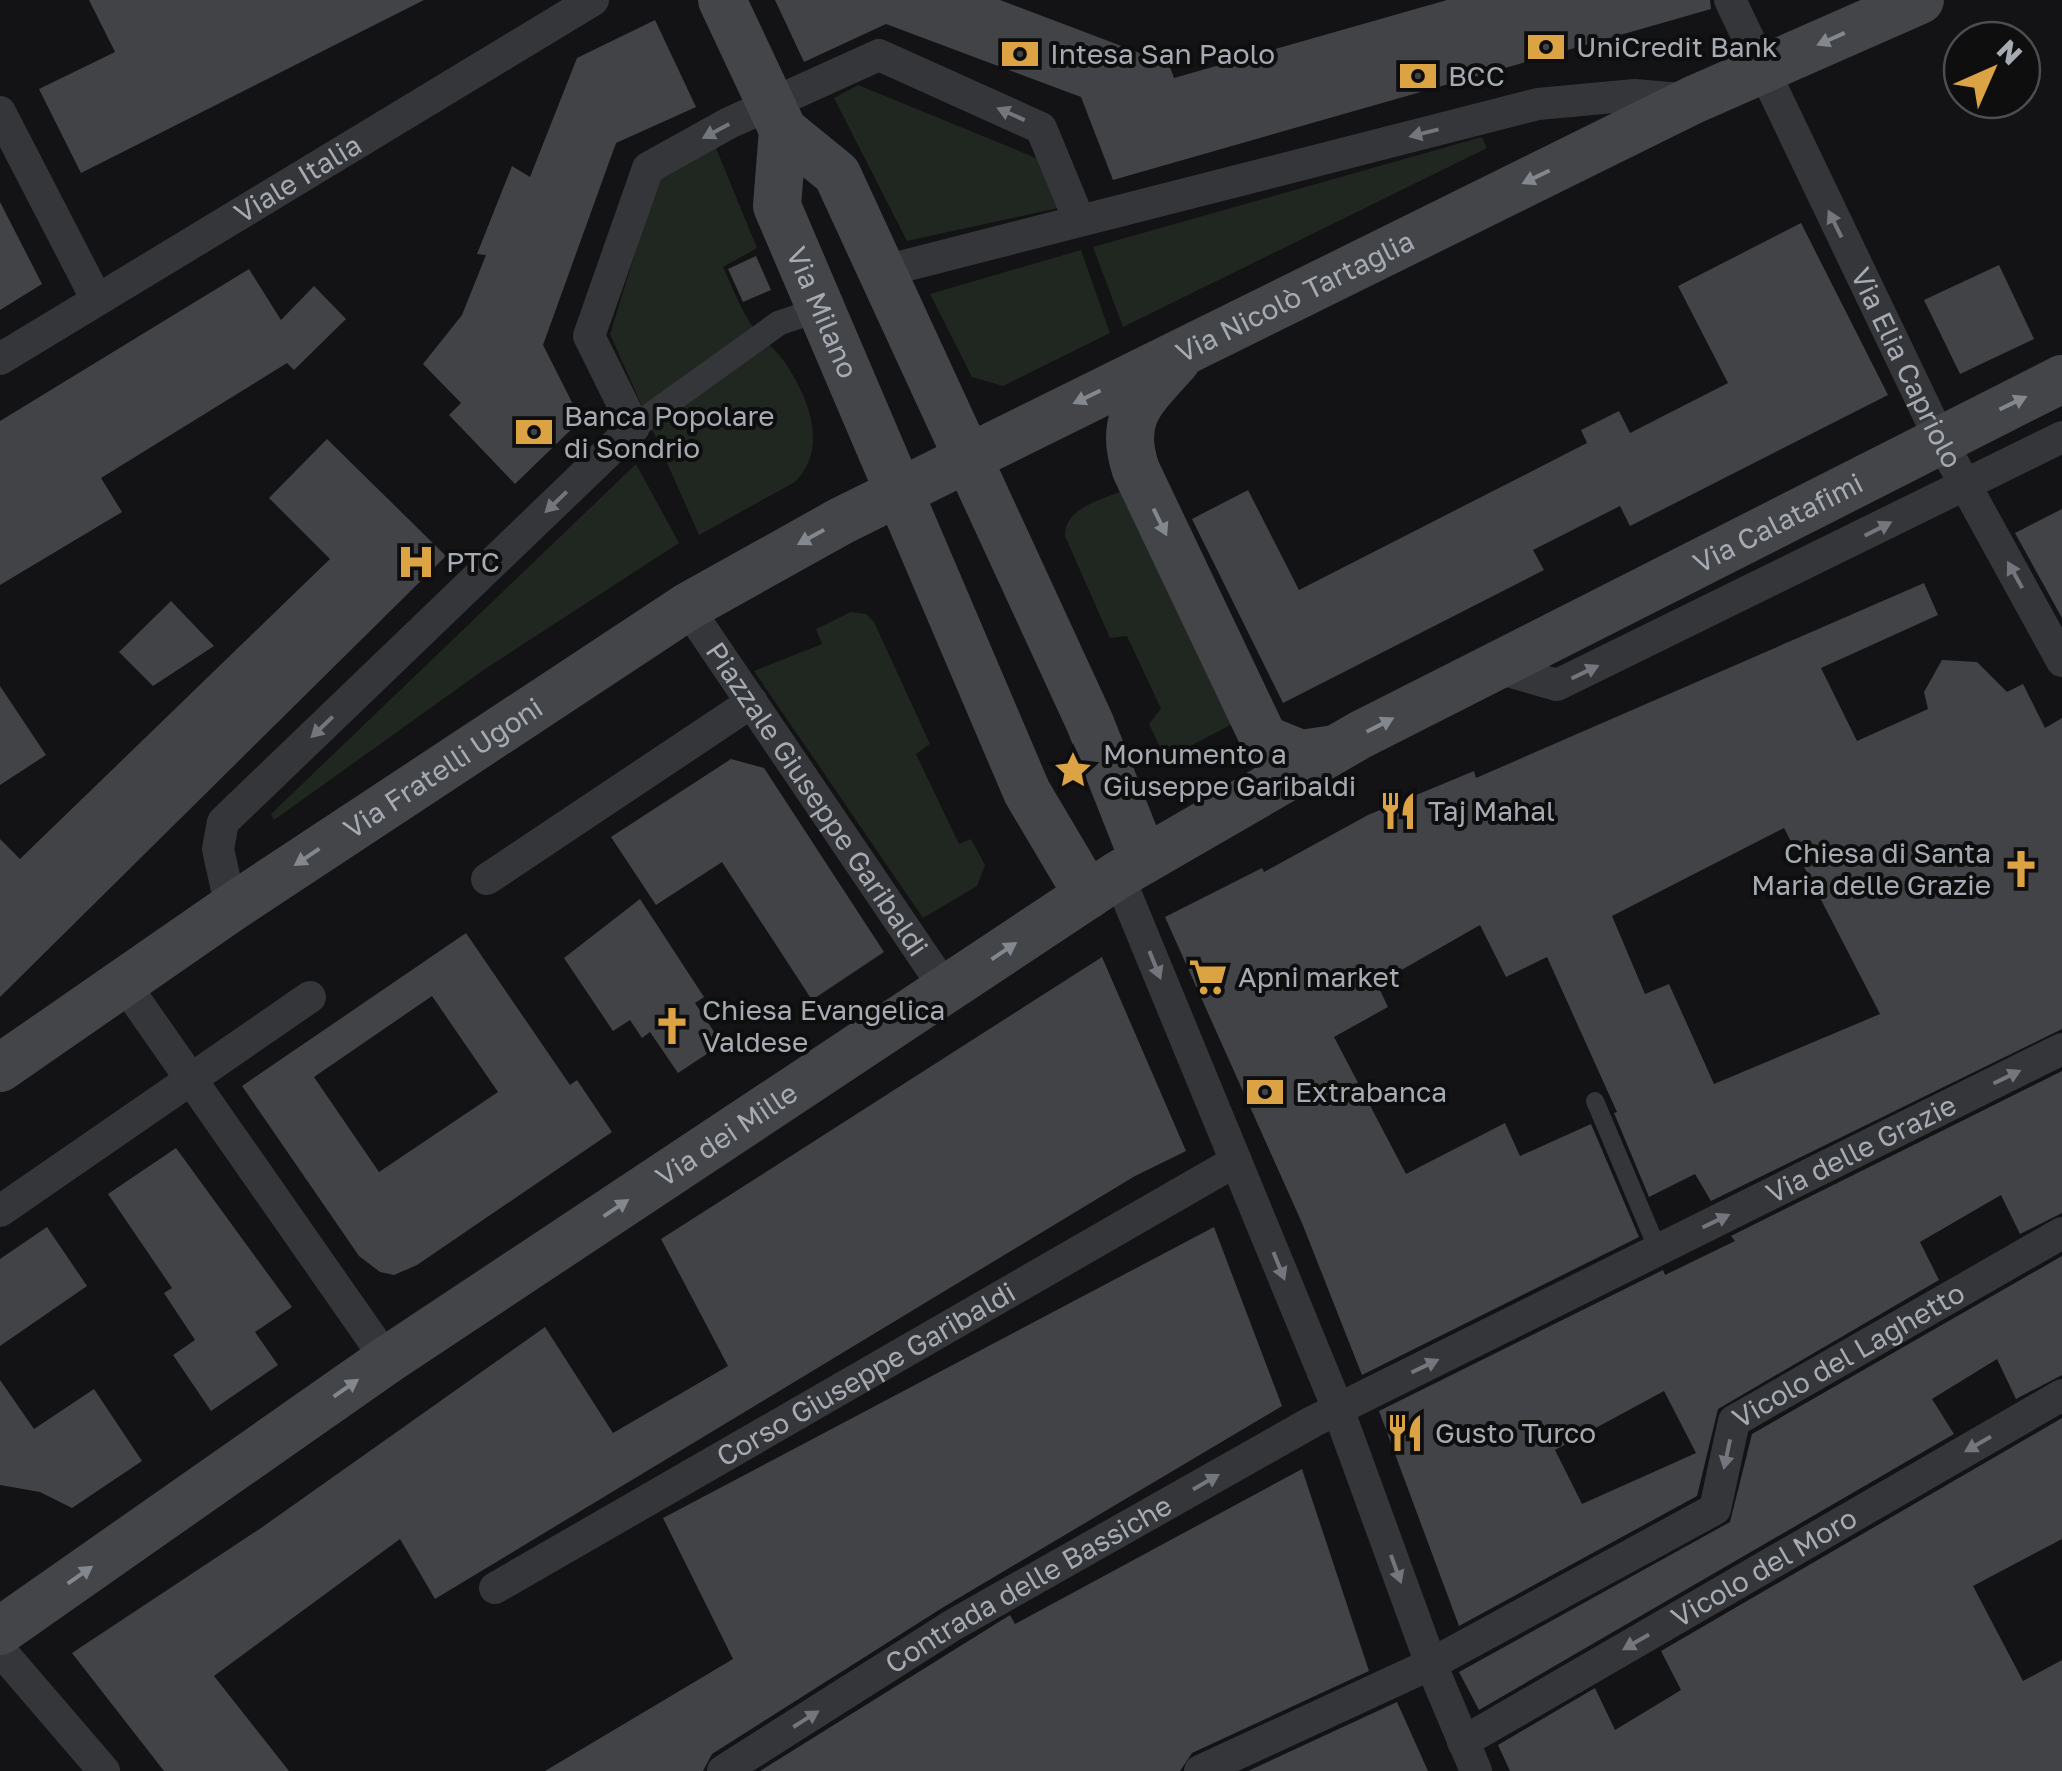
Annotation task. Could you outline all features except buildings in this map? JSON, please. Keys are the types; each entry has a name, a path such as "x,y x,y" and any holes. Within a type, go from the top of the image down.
{"main road":[{"path":"722,0 776,117 836,174 1097,739 1117,877"},
{"name":"Via Nicolò Tartaglia","path":"897,490 1693,100 1920,0"},
{"name":"Via Milano","path":"776,117 776,206 897,490"},
{"path":"1188,348 1135,408 1127,444 1136,470 1264,739 1301,754 1336,750"},
{"name":"Via Calatafimi","path":"1117,877 1336,750 2062,379"},
{"path":"897,490 1028,792 1117,877"},
{"name":"Via Fratelli Ugoni","path":"0,1068 231,908 687,607 897,490"},
{"name":"Via dei Mille","path":"0,1631 387,1360 1117,877"}],"street":[{"name":"Viale Italia","path":"0,359 593,0"},
{"name":"Via Elia Capriolo","path":"1730,0 1940,439 2059,649"},
{"path":"231,908 218,850 223,822 634,428 589,336 648,168 776,117 879,55 1042,128 1078,220 896,268"},
{"name":"Via Nicolò Tartaglia","path":"1078,220 1538,104 1635,95 1693,100"},
{"path":"0,112 96,298"},
{"name":"Via Milano","path":"634,428 779,323 806,314"},
{"name":"Via Calatafimi","path":"1494,667 1557,686 2062,436"},
{"name":"Piazzale Giuseppe Garibaldi","path":"687,607 947,991"},
{"path":"487,879 752,702"},
{"path":"1117,877 1338,1409 1431,1664 1470,1756"},
{"path":"123,982 387,1360"},
{"path":"0,1211 310,997"},
{"name":"Via delle Grazie","path":"1338,1409 2062,1050"},
{"name":"Corso Giuseppe Garibaldi","path":"495,1588 1236,1160"},
{"name":"Vicolo del Laghetto","path":"1200,1771 1431,1664 1715,1509 1734,1421 2062,1233"},
{"name":"Vicolo del Moro","path":"1470,1756 2062,1395"},
{"name":"Contrada delle Bassiche","path":"723,1771 953,1625 1338,1409"},
{"path":"0,1650 104,1771"}],"lane":[{"path":"1596,1101 1658,1250"}],"shaded area":[{"path":"858,85 1036,158 1058,208 907,241 834,98"},
{"path":"1482,137 1487,148 1123,327 1093,247"},
{"path":"716,148 757,248 723,267 747,318 784,360 796,381 809,410 813,440 805,469 795,482 699,535 610,334 659,176"},
{"path":"1081,250 1110,333 1003,386 972,377 930,294"},
{"path":"636,464 679,543 485,669 274,820 271,814"},
{"path":"1126,489 1236,722 1171,756 1162,751 1149,724 1161,709 1127,636 1110,638 1065,536 1066,526 1078,511"},
{"path":"851,612 866,614 874,622 930,744 916,754 959,844 971,839 985,865 977,886 923,918 754,671 822,644 816,629"}],"place":[{"name":"UniCredit Bank","path":"1546,47"},
{"name":"Intesa San Paolo","path":"1020,54"},
{"name":"BCC","path":"1418,76"},
{"name":"Banca Popolare di Sondrio","path":"534,432"},
{"name":"PTC","path":"416,562"},
{"name":"Monumento a Giuseppe Garibaldi","path":"1073,770"},
{"name":"Taj Mahal","path":"1398,811"},
{"name":"Chiesa di Santa Maria delle Grazie","path":"2021,869"},
{"name":"Apni market","path":"1208,977"},
{"name":"Chiesa Evangelica Valdese","path":"672,1026"},
{"name":"Extrabanca","path":"1265,1092"},
{"name":"Gusto Turco","path":"1405,1433"}]}
